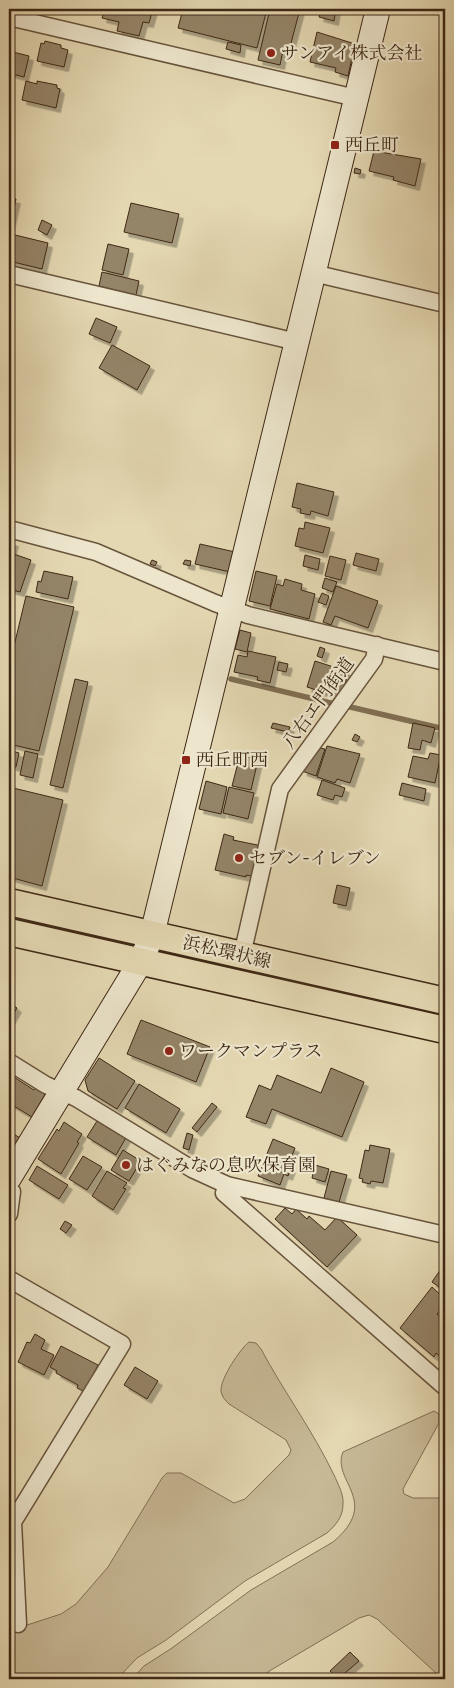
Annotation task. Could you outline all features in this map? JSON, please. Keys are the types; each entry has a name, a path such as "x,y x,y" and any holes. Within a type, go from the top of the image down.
{"main road":[{"name":"浜松環状線","path":"9,902 445,1001"},
{"name":"浜松環状線","path":"9,932 445,1030"}],"street":[{"path":"9,1178 141,961 152,935 378,9"},
{"path":"9,16 356,98"},
{"path":"313,273 445,304"},
{"path":"9,274 297,342"},
{"path":"9,529 96,552 232,609 445,662"},
{"name":"八右エ門街道","path":"242,955 280,789 374,659 377,646"},
{"path":"9,1062 46,1085 76,1098 192,1169 227,1185 445,1236"},
{"path":"227,1185 224,1193 445,1387"},
{"path":"9,1190 12,1192 9,1214"},
{"path":"9,1279 122,1344 13,1522 18,1624"}],"shaded area":[{"path":"249,1342 256,1343 261,1349 334,1475 343,1497 342,1513 336,1524 327,1533 245,1581 166,1640 137,1658 117,1679 9,1679 9,1545 24,1626 61,1614 76,1604 108,1567 162,1478 167,1473 181,1473 234,1503 245,1499 289,1455 291,1450 286,1440 229,1404 222,1395 222,1386 227,1372 236,1357"},
{"path":"434,1411 439,1414 439,1423 403,1489 404,1494 413,1498 445,1498 445,1676 437,1674 377,1619 369,1615 359,1618 259,1679 132,1679 144,1666 172,1648 251,1590 333,1542 347,1528 354,1515 355,1503 341,1463 343,1452"}],"building":[{"path":"105,9 153,9 149,23 143,22 139,36 117,31 119,22 102,18"},
{"path":"183,9 267,9 257,48 178,28"},
{"path":"270,9 300,9 290,47 284,46 280,65 258,60"},
{"path":"321,9 336,9 334,21 319,17"},
{"path":"317,32 355,44 348,76 335,72 336,68 310,62"},
{"path":"45,41 61,45 61,48 68,50 64,67 37,61 41,43 44,44"},
{"path":"228,42 241,45 240,53 226,49"},
{"path":"9,51 29,56 24,77 9,73"},
{"path":"26,81 37,84 37,81 57,85 57,88 60,89 56,108 22,100"},
{"path":"374,151 421,159 415,186 393,180 394,177 369,171"},
{"path":"355,168 361,170 360,174 354,173"},
{"path":"9,198 16,199 9,230"},
{"path":"131,203 179,214 172,243 124,232"},
{"path":"42,220 52,225 47,235 38,230"},
{"path":"11,234 48,243 42,269 9,261"},
{"path":"108,244 129,249 123,275 102,270"},
{"path":"102,272 139,281 136,295 99,286"},
{"path":"96,318 117,327 110,343 89,334"},
{"path":"112,345 150,366 137,390 99,368"},
{"path":"297,483 334,492 328,516 311,511 310,515 300,513 301,509 292,507"},
{"path":"305,522 330,528 323,553 295,546 299,528 304,529"},
{"path":"9,541 14,542 11,553 31,560 20,592 9,589"},
{"path":"200,544 235,552 230,572 195,564"},
{"path":"356,553 379,559 376,571 353,565"},
{"path":"305,555 320,559 318,570 303,566"},
{"path":"330,556 346,560 341,580 325,576"},
{"path":"152,560 157,562 155,566 150,564"},
{"path":"185,560 191,561 190,566 183,564"},
{"path":"44,571 73,577 68,599 36,592 38,581 41,582"},
{"path":"256,571 277,576 270,606 249,601"},
{"path":"325,578 337,582 333,592 322,588"},
{"path":"285,579 302,584 301,590 315,594 309,619 270,609 277,584 283,586"},
{"path":"336,586 378,601 368,628 335,616 331,625 323,622"},
{"path":"322,593 329,596 326,605 318,602"},
{"path":"26,596 74,607 39,751 9,744 9,667"},
{"path":"240,630 251,633 247,652 235,649"},
{"path":"320,647 325,649 322,658 317,656"},
{"path":"248,651 276,657 270,683 257,680 258,677 234,672 238,655 247,657"},
{"path":"315,661 349,672 342,692 334,689 332,695 307,687"},
{"path":"279,662 288,664 286,672 277,670"},
{"path":"75,679 88,682 63,788 50,785"},
{"path":"273,723 290,727 288,732 271,728"},
{"path":"413,723 435,728 431,743 422,740 420,750 408,748"},
{"path":"355,734 360,737 357,742 352,740"},
{"path":"327,746 360,754 350,783 337,779 335,783 317,777"},
{"path":"320,748 325,749 316,776 302,771"},
{"path":"9,750 19,753 16,767 9,765"},
{"path":"25,751 38,754 33,778 20,775"},
{"path":"430,753 441,755 435,783 408,777 413,756 428,759"},
{"path":"240,755 258,760 251,790 232,786"},
{"path":"322,780 345,788 342,797 335,795 333,800 317,795"},
{"path":"206,781 227,787 221,814 199,809"},
{"path":"402,783 426,789 424,801 399,795"},
{"path":"9,787 63,800 42,886 9,877"},
{"path":"229,787 254,793 248,819 223,813"},
{"name":"セブン-イレブン","path":"224,834 234,837 233,840 262,846 255,877 246,875 246,877 215,870"},
{"path":"337,885 350,888 346,906 333,903"},
{"path":"9,1002 17,1008 9,1022"},
{"name":"ワークマンプラス","path":"141,1020 210,1047 196,1082 127,1054"},
{"path":"99,1058 135,1081 117,1109 88,1091 85,1080"},
{"path":"331,1068 364,1082 342,1137 272,1109 266,1124 246,1117 259,1085 271,1090 277,1075 321,1093"},
{"path":"9,1074 34,1090 36,1086 46,1093 32,1117 9,1103"},
{"path":"139,1084 180,1109 166,1133 125,1108"},
{"path":"212,1103 217,1107 197,1132 192,1128"},
{"path":"97,1121 119,1134 120,1132 127,1136 116,1155 87,1137"},
{"path":"64,1122 82,1134 77,1142 79,1143 61,1174 38,1159 57,1129 59,1131"},
{"path":"9,1131 20,1138 9,1157"},
{"path":"187,1133 193,1135 189,1150 183,1148"},
{"path":"273,1139 295,1148 288,1166 291,1168 288,1176 284,1174 280,1185 258,1176"},
{"path":"370,1145 390,1149 383,1183 371,1181 370,1184 362,1182 363,1179 359,1178 365,1150 369,1151"},
{"name":"はぐみなの息吹保育園","path":"123,1150 141,1161 129,1181 111,1170"},
{"path":"83,1156 102,1167 87,1190 69,1179"},
{"path":"315,1165 329,1169 325,1182 312,1178"},
{"path":"37,1166 68,1185 59,1199 29,1180"},
{"path":"107,1171 127,1183 123,1188 126,1189 113,1210 92,1196"},
{"path":"331,1171 347,1175 339,1202 324,1198"},
{"path":"285,1208 292,1214 296,1209 307,1219 309,1216 325,1230 337,1217 357,1235 327,1267 275,1219"},
{"path":"65,1221 72,1225 66,1233 60,1229"},
{"path":"445,1263 445,1291 432,1282"},
{"path":"432,1287 445,1299 445,1304 437,1314 445,1321 445,1361 436,1353 434,1357 400,1328"},
{"path":"35,1334 45,1340 41,1349 54,1355 44,1375 18,1362 27,1342 30,1343"},
{"path":"61,1346 98,1365 85,1392 77,1388 78,1385 56,1373 57,1371 50,1367"},
{"path":"135,1367 158,1381 147,1399 124,1385"},
{"path":"350,1652 359,1661 338,1679 330,1671"}],"waterway":[{"path":"231,679 335,704"},
{"path":"346,706 440,728"}],"place":[{"name":"サンアイ株式会社","path":"271,53"},
{"name":"西丘町","path":"335,145"},
{"name":"西丘町西","path":"186,760"},
{"name":"セブン-イレブン","path":"239,858"},
{"name":"ワークマンプラス","path":"169,1051"},
{"name":"はぐみなの息吹保育園","path":"126,1165"}]}
